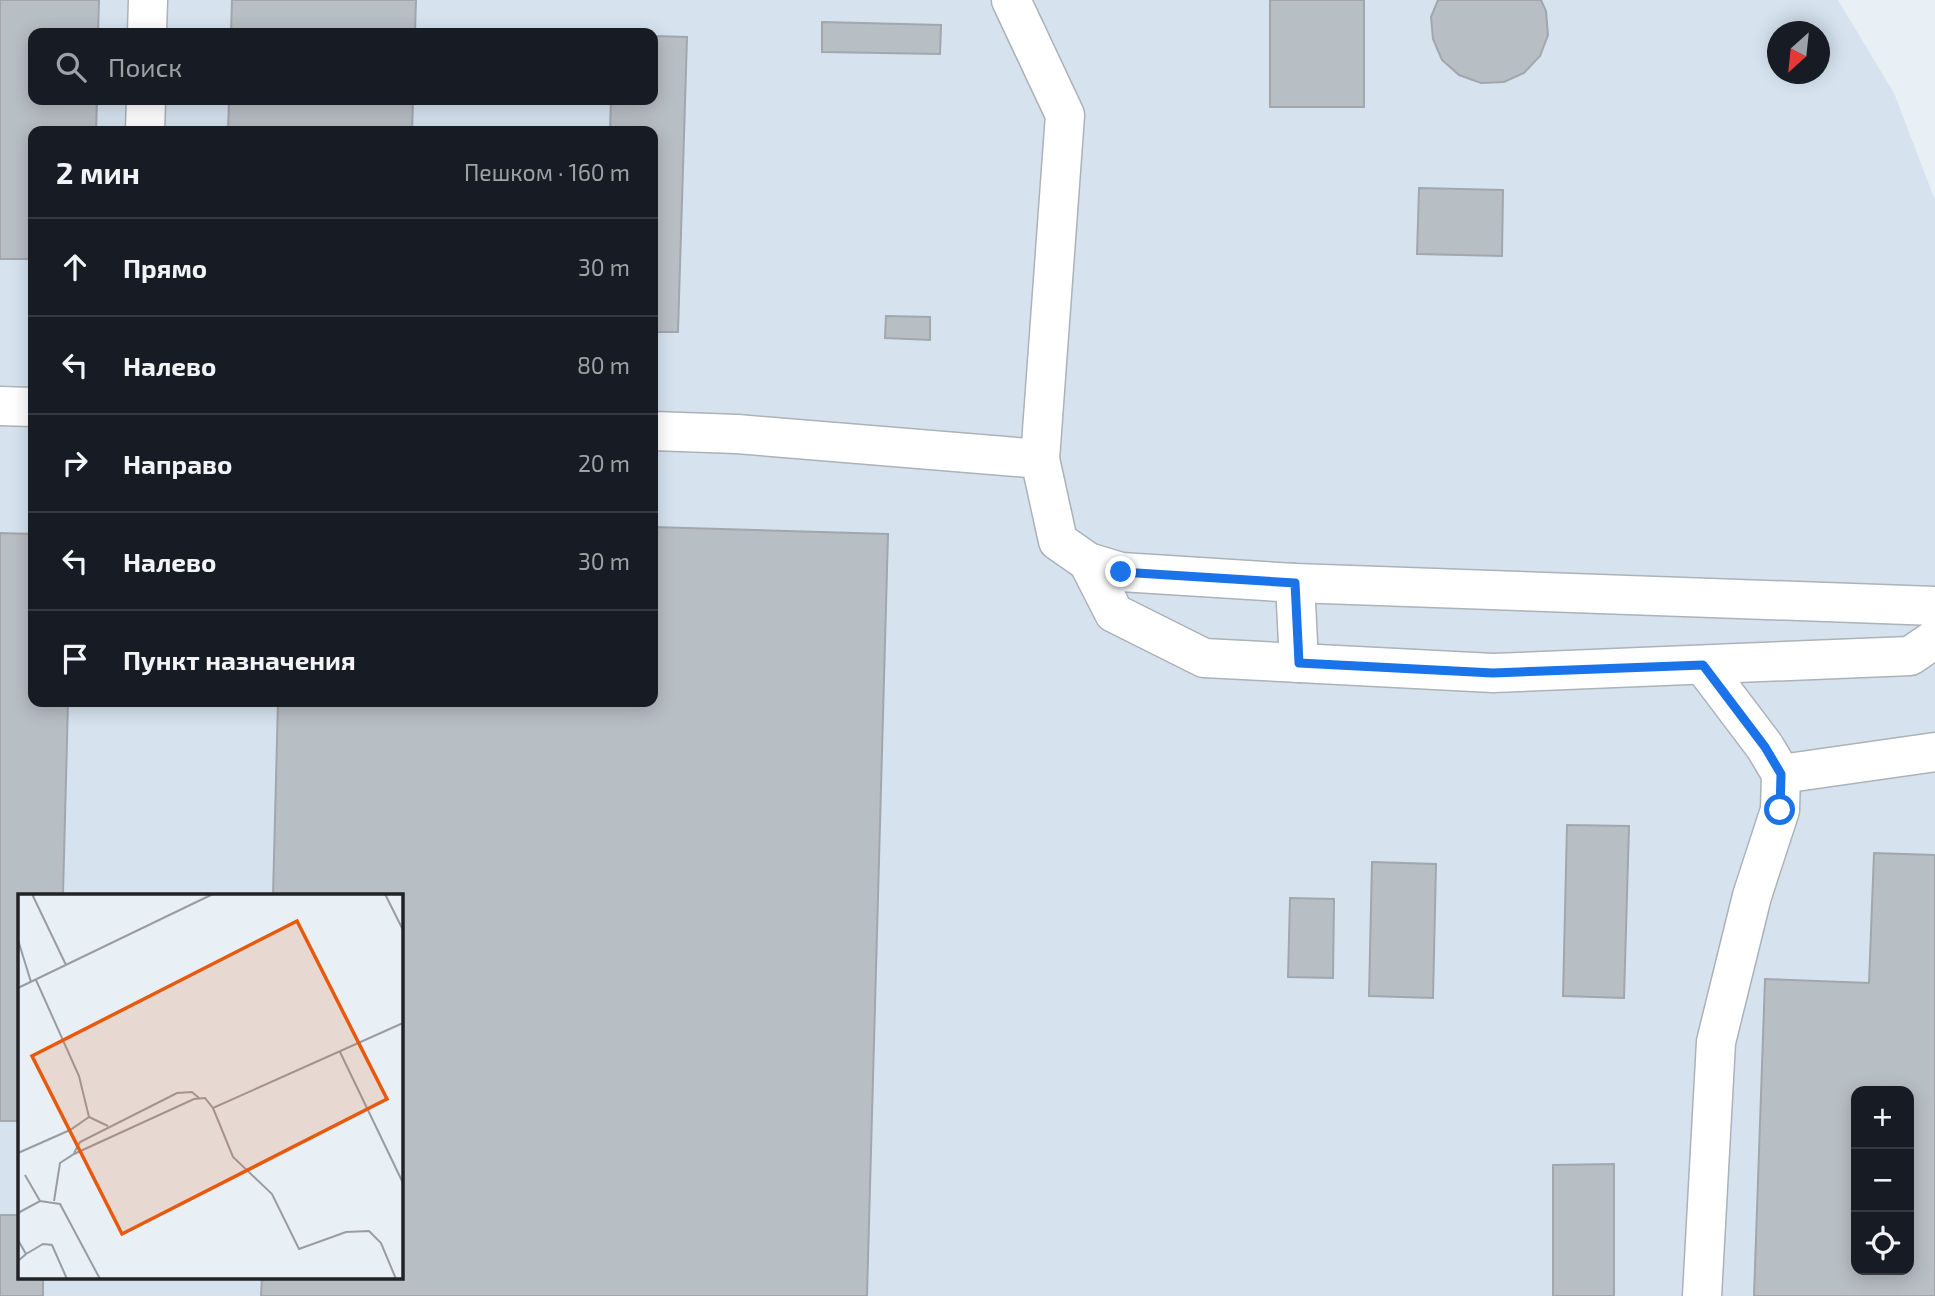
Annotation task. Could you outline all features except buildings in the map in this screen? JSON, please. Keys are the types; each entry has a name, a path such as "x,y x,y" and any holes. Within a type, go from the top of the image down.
{"lane":[{"path":"147,28 148,0"},
{"path":"1011,0 1065,115 1040,459 1058,541 1088,562 1121,572 1295,583 1935,606"},
{"path":"145,126 146,105"},
{"path":"0,406 28,407"},
{"path":"658,431 737,434 1040,459"},
{"path":"1088,562 1114,614 1203,658 1493,673 1910,656 1935,639"},
{"path":"1295,583 1299,663"},
{"path":"1702,1296 1716,1042 1752,897 1780,810 1781,774 1765,747 1703,665"},
{"path":"1781,774 1935,752"}],"shaded area":[{"path":"0,0 1838,0 1894,93 1935,200 1935,1296 0,1296"}],"route":[{"path":"1121,572 1295,583 1299,663 1493,673 1703,665 1765,747 1781,774 1780,810"}]}
